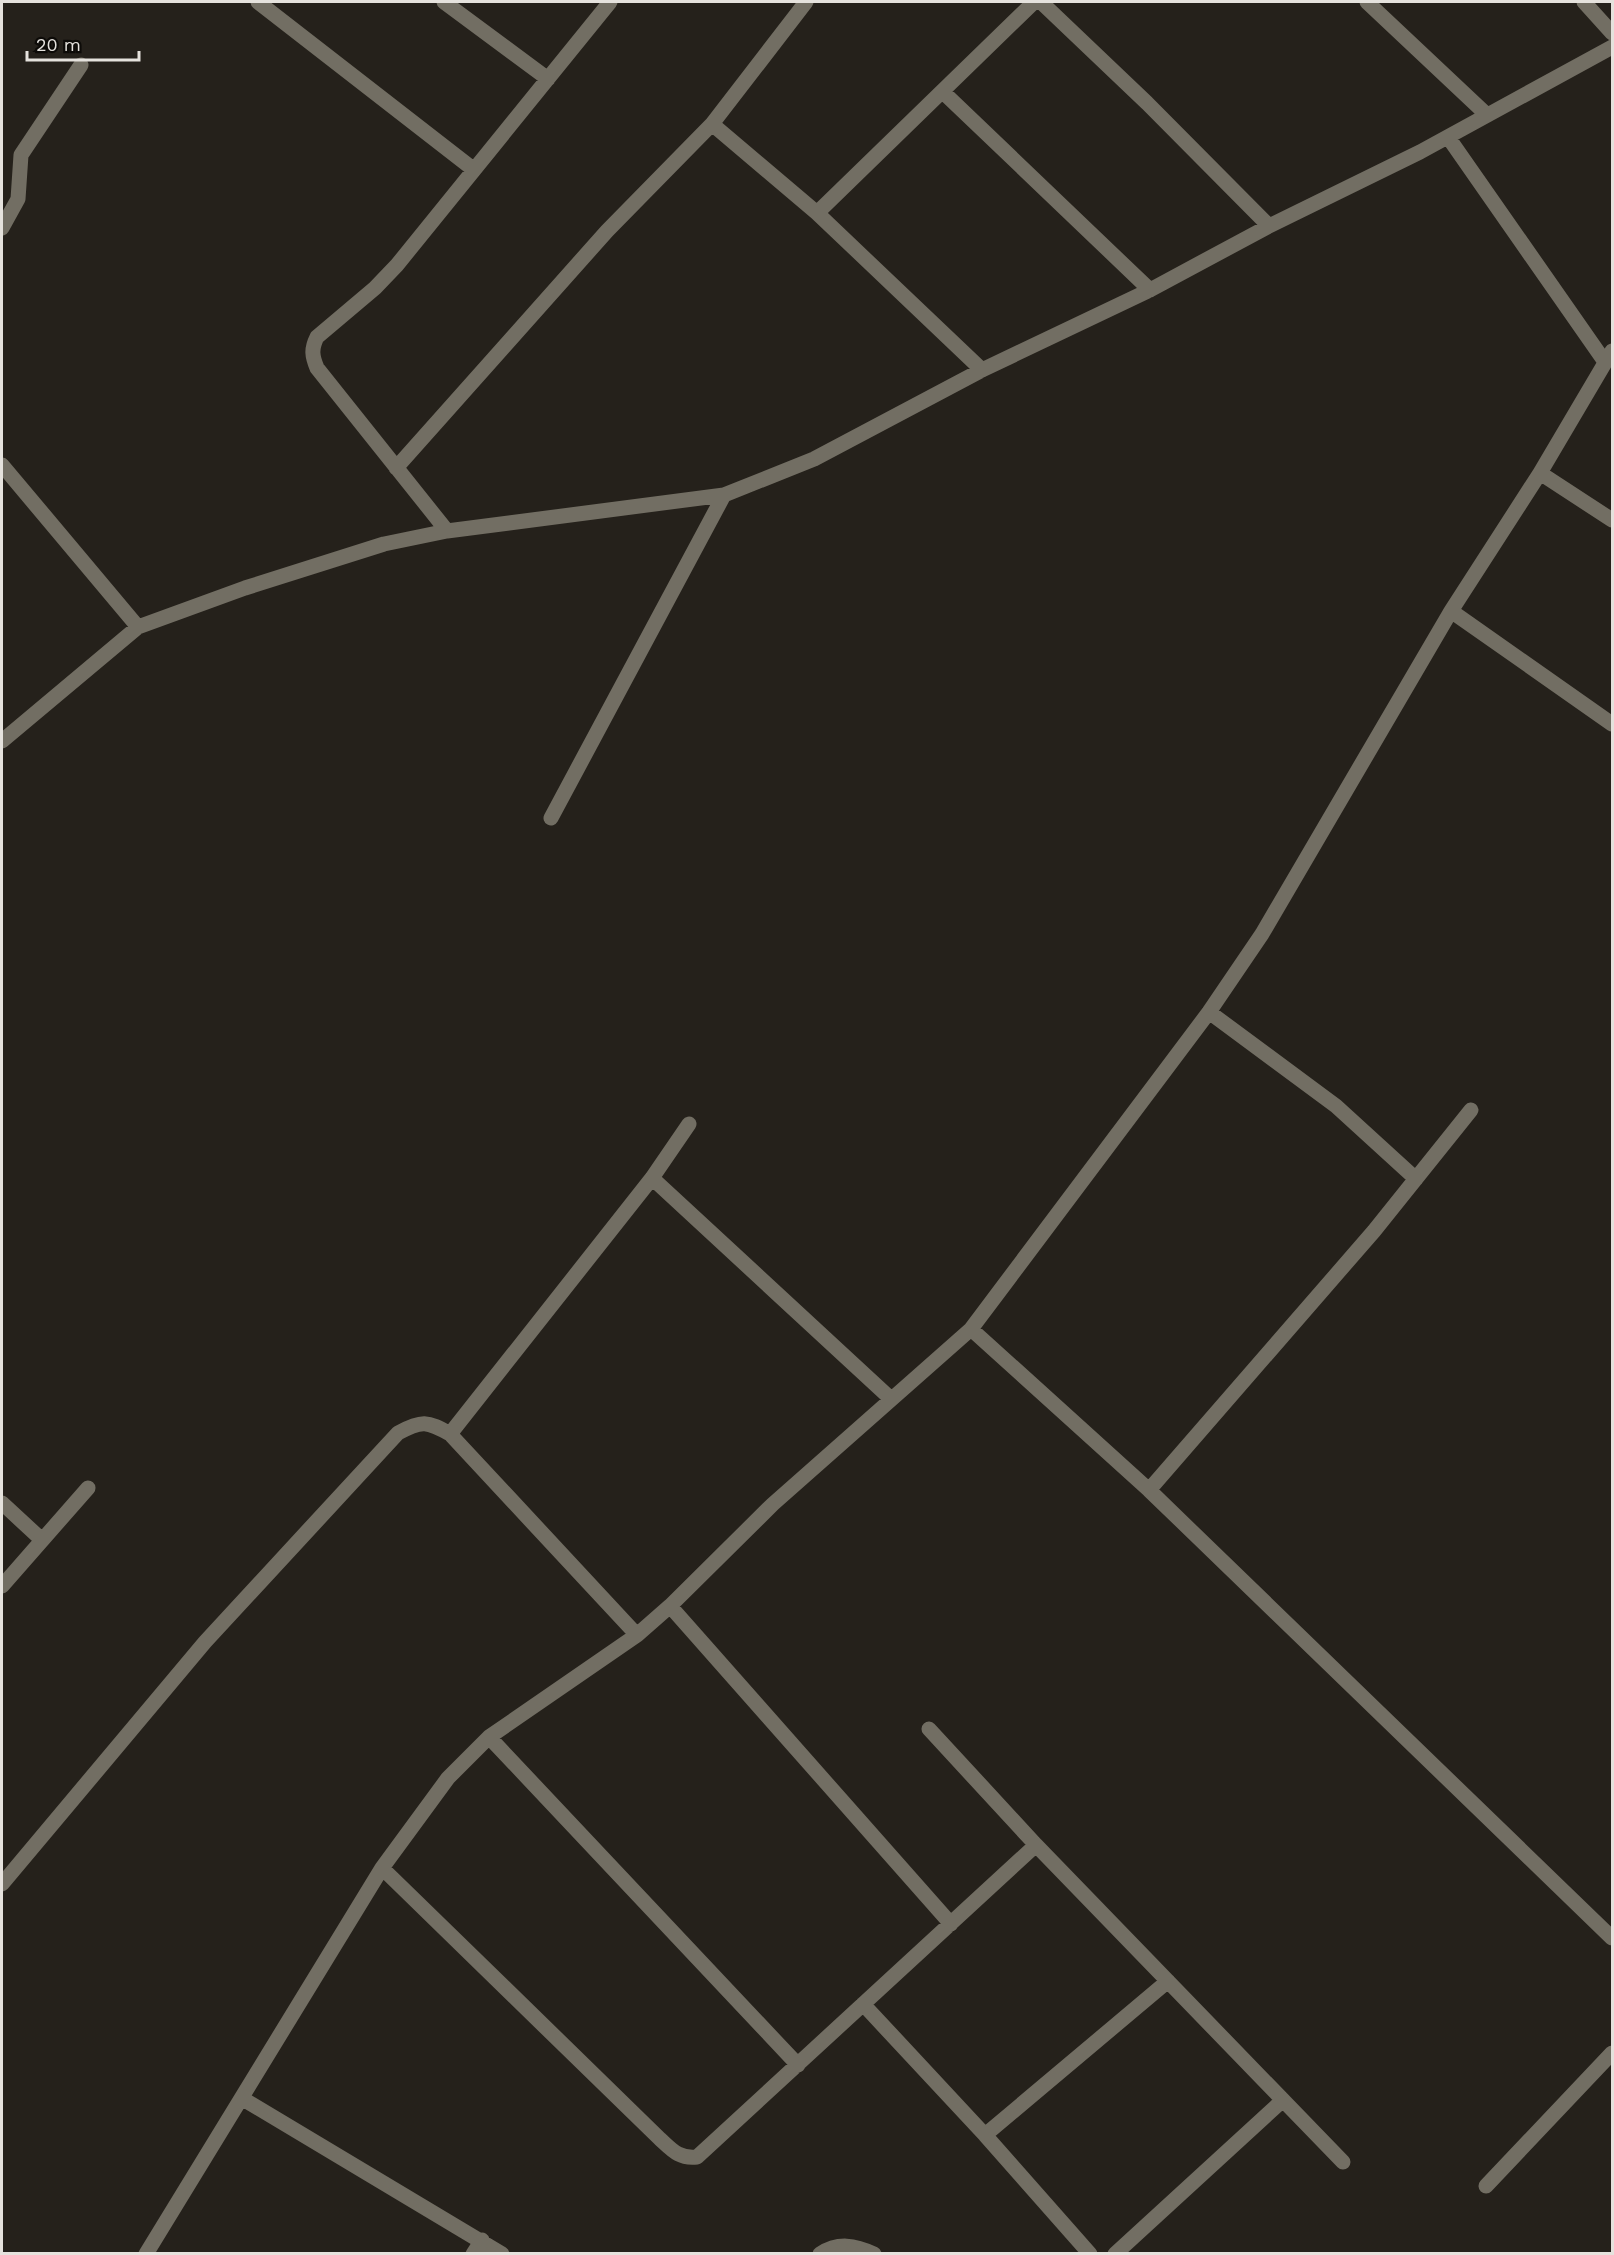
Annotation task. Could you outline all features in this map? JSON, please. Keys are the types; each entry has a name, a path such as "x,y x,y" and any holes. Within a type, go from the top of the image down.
{"street":[{"path":"258,2 473,169"},
{"path":"444,2 548,79"},
{"path":"447,531 317,368 312,358 312,346 317,337 375,288 397,265 610,2"},
{"path":"396,468 607,231 712,124 806,2"},
{"path":"817,213 1034,2"},
{"path":"1041,2 1147,103 1269,226"},
{"path":"1367,2 1486,114"},
{"path":"1584,2 1612,33"},
{"path":"2,741 138,627 245,588 384,544 447,531 724,495 764,482 814,459 982,370 1150,290 1269,226 1448,136 1612,47"},
{"path":"2,228 18,199 21,155 81,65"},
{"path":"943,92 1150,290"},
{"path":"712,124 817,213 982,370"},
{"path":"146,2253 243,2099 313,1978 382,1868 448,1778 489,1737 636,1635 670,1606 773,1504 890,1398 971,1329 1209,1012 1262,934 1451,611 1540,473 1609,357 1448,136"},
{"path":"2,465 138,627"},
{"path":"1540,473 1612,520"},
{"path":"550,818 724,495"},
{"path":"1451,611 1612,724"},
{"path":"1209,1012 1336,1106 1416,1179"},
{"path":"1149,1490 1416,1179 1471,1110"},
{"path":"450,1434 652,1178 689,1124"},
{"path":"652,1178 890,1398"},
{"path":"971,1329 1149,1490 1612,1938"},
{"path":"2,1884 205,1642 398,1433 415,1424 430,1423 450,1434 636,1635"},
{"path":"2,1586 88,1488"},
{"path":"2,1503 42,1540"},
{"path":"670,1606 951,1924"},
{"path":"929,1729 1036,1845 1343,2162"},
{"path":"489,1737 798,2065"},
{"path":"382,1868 676,2154 687,2158 697,2157 1036,1845"},
{"path":"985,2135 1168,1981"},
{"path":"863,2004 985,2135 1090,2253"},
{"path":"1486,2186 1612,2053"},
{"path":"243,2099 501,2253"},
{"path":"1115,2253 1283,2100"},
{"path":"473,2253 482,2240"},
{"path":"820,2253 837,2246 853,2245 873,2253"}]}
